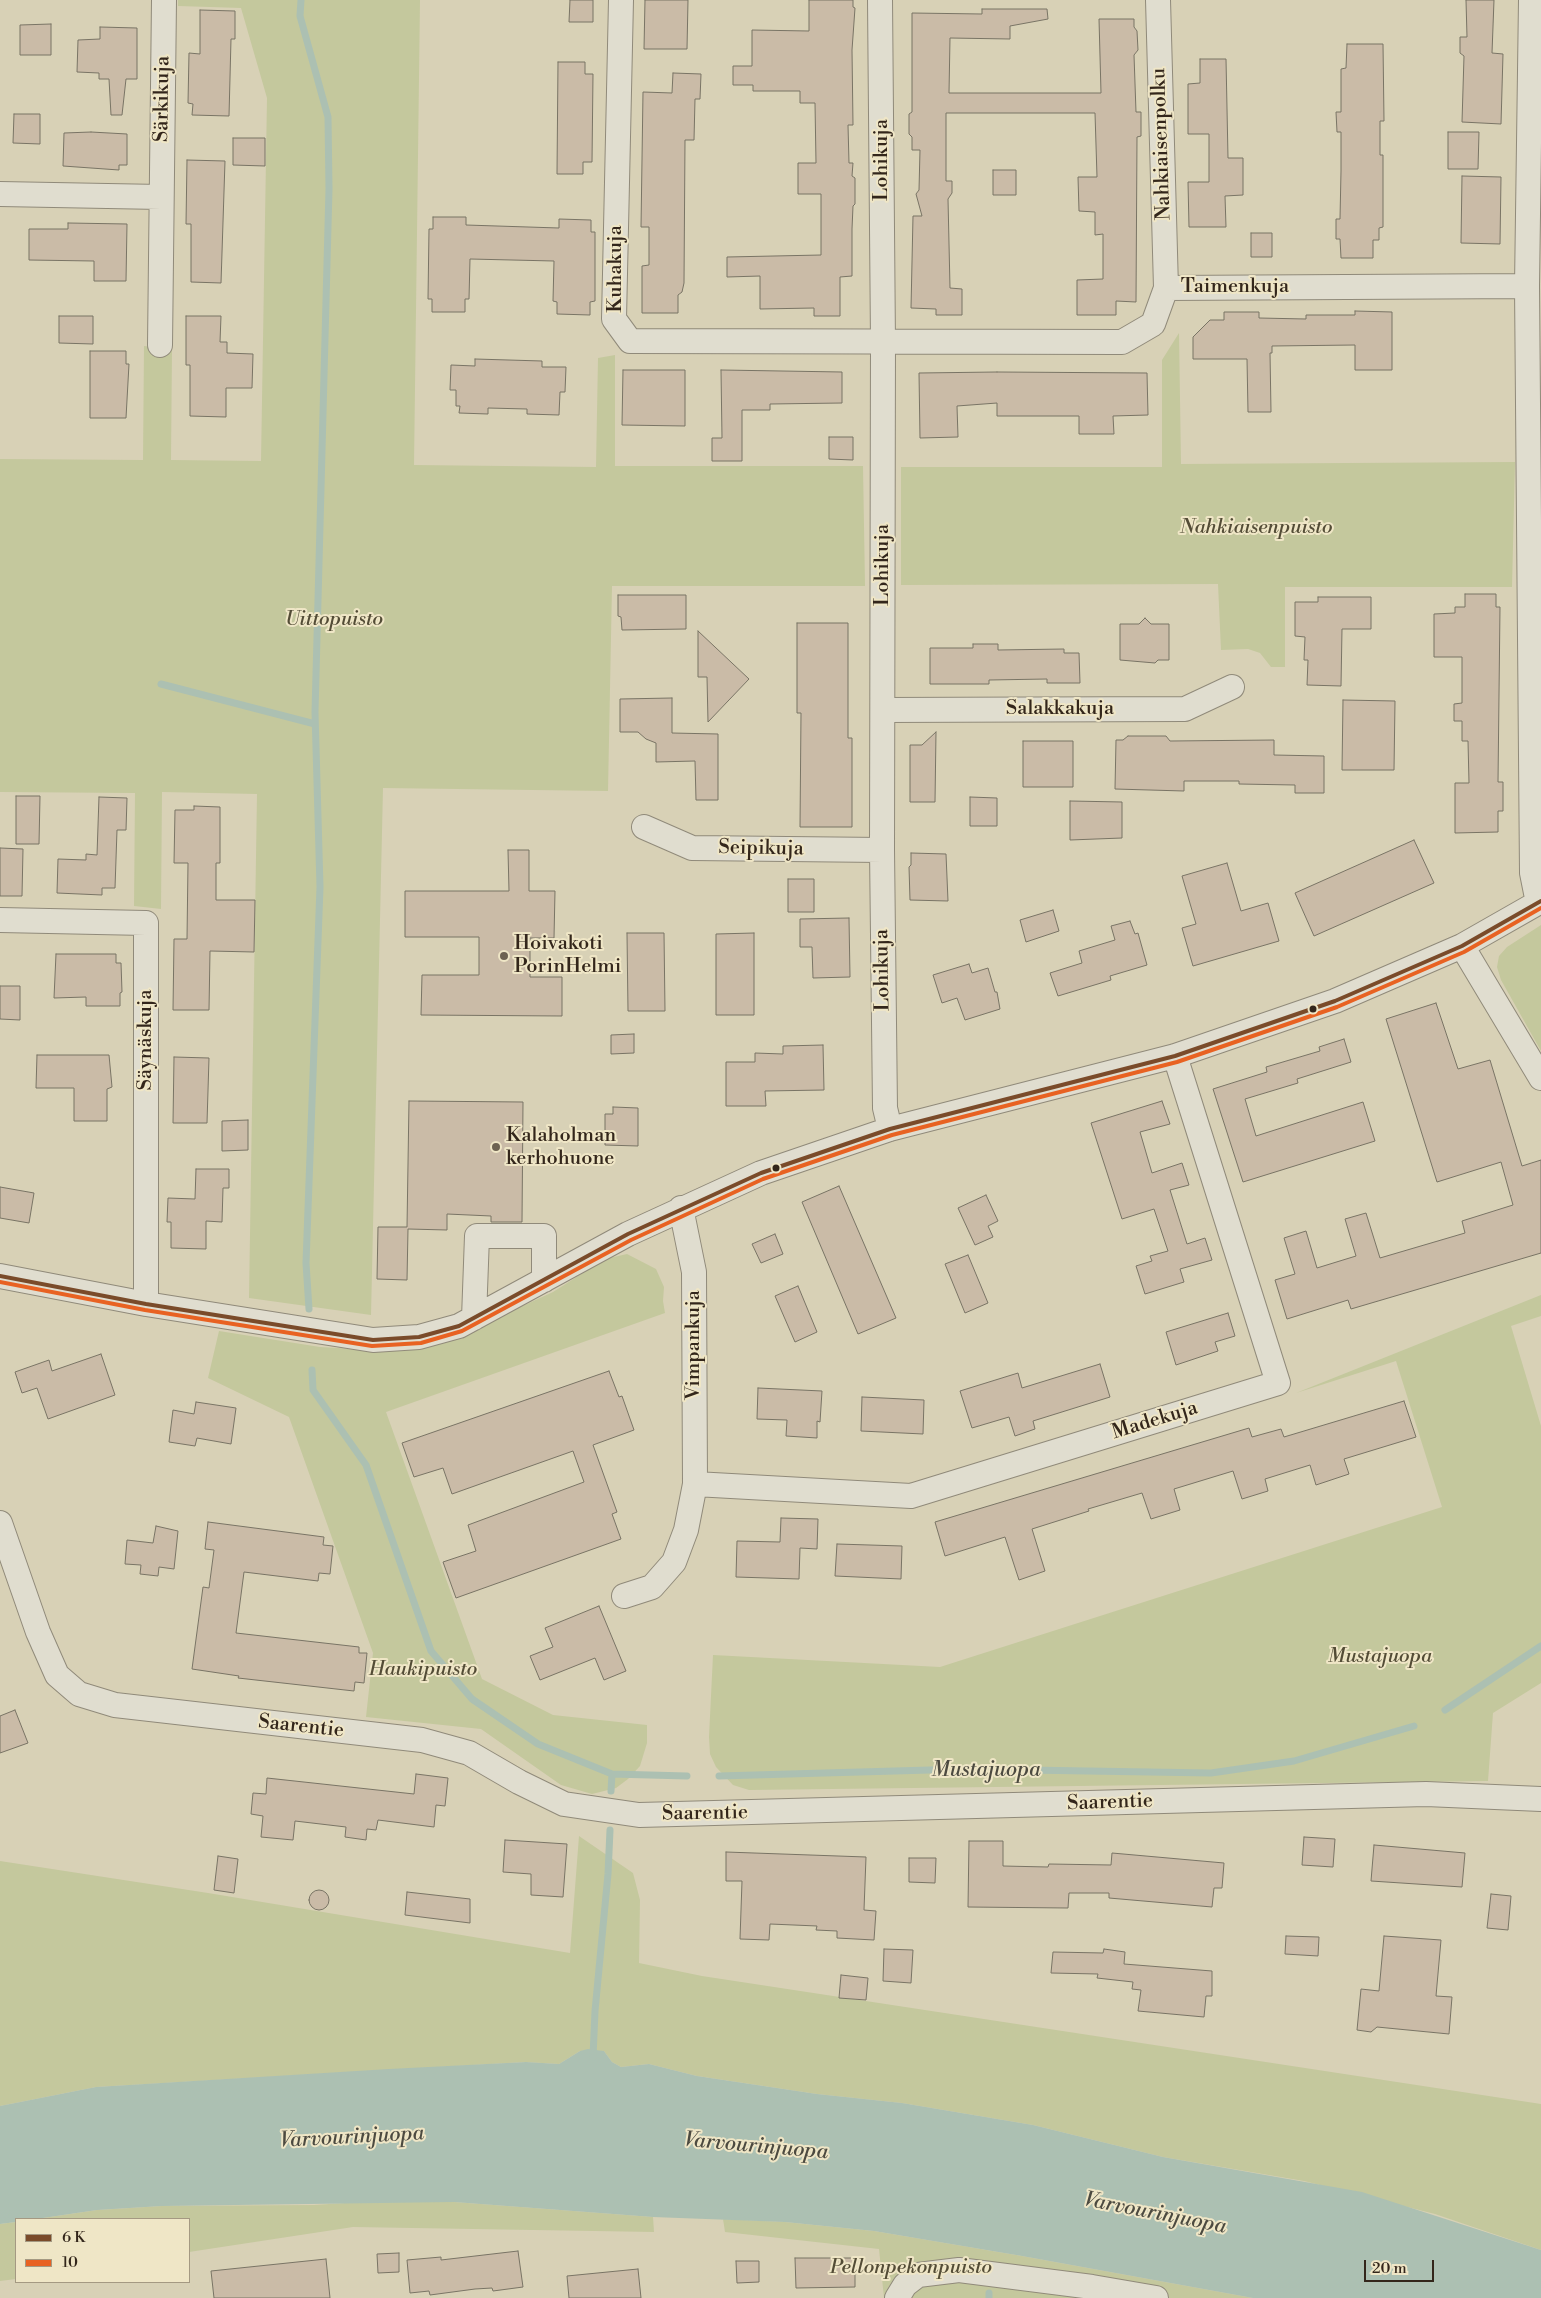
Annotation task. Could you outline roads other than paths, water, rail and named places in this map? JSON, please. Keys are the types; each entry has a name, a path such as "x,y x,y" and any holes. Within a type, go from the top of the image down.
{"street":[{"name":"Särkikuja","path":"160,345 164,0"},
{"name":"Kuhakuja","path":"620,0 614,319 630,341 883,342"},
{"name":"Lohikuja","path":"880,0 884,710 882,850 885,1108 890,1129"},
{"name":"Nahkiaisenpolku","path":"1158,0 1166,288"},
{"path":"0,1276 146,1304 374,1340 419,1337 459,1326 628,1234 760,1173 890,1129 1176,1056 1335,1001 1462,946 1539,902 1532,873 1527,286 1532,0"},
{"path":"0,194 161,197"},
{"name":"Taimenkuja","path":"883,342 1122,342 1153,324 1166,288 1527,286"},
{"name":"Salakkakuja","path":"884,710 1185,709 1232,687"},
{"name":"Seipikuja","path":"644,827 692,848 882,850"},
{"name":"Säynäskuja","path":"0,920 146,923 146,1304"},
{"path":"1462,946 1541,1078"},
{"name":"Madekuja","path":"695,1484 912,1496 1278,1383 1176,1056"},
{"name":"Vimpankuja","path":"624,1596 652,1587 674,1562 686,1530 695,1484 694,1272 681,1208"},
{"path":"474,1318 477,1236 544,1236 544,1280"},
{"name":"Saarentie","path":"0,1523 38,1632 53,1666 57,1674 79,1694 115,1705 422,1740 469,1753 519,1782 564,1804 639,1815 1426,1794 1541,1799"},
{"path":"897,2298 905,2285 918,2275 959,2270 1092,2287 1156,2298"}],"water":[{"name":"Varvourinjuopa","path":"588,2049 604,2051 612,2062 621,2067 649,2064 697,2076 817,2094 902,2103 1033,2125 1163,2157 1362,2192 1541,2250 1541,2298 1253,2298 874,2231 785,2222 653,2217 454,2202 162,2206 97,2210 43,2218 15,2218 15,2222 0,2224 0,2106 96,2087 526,2062 559,2064 580,2051"}],"waterway":[{"path":"301,0 300,16 328,117 329,189 315,712 320,887 306,1263 309,1309"},
{"path":"161,684 315,724"},
{"path":"312,1370 313,1390 366,1465 431,1651 472,1699 538,1744 612,1774 611,1791"},
{"name":"Mustajuopa","path":"1445,1710 1541,1646"},
{"name":"Mustajuopa","path":"719,1776 965,1769 1211,1773 1294,1761 1414,1726"},
{"path":"612,1774 687,1776"},
{"path":"593,2057 610,1830"},
{"path":"989,2293 989,2298"}],"place":[{"name":"Hoivakoti PorinHelmi","path":"504,956"},
{"name":"Kalaholman kerhohuone","path":"496,1147"}],"park label":[{"name":"Nahkiaisenpuisto","path":"1256,528"},
{"name":"Uittopuisto","path":"334,620"},
{"name":"Haukipuisto","path":"423,1670"},
{"name":"Pellonpekonpuisto","path":"911,2268"}]}
